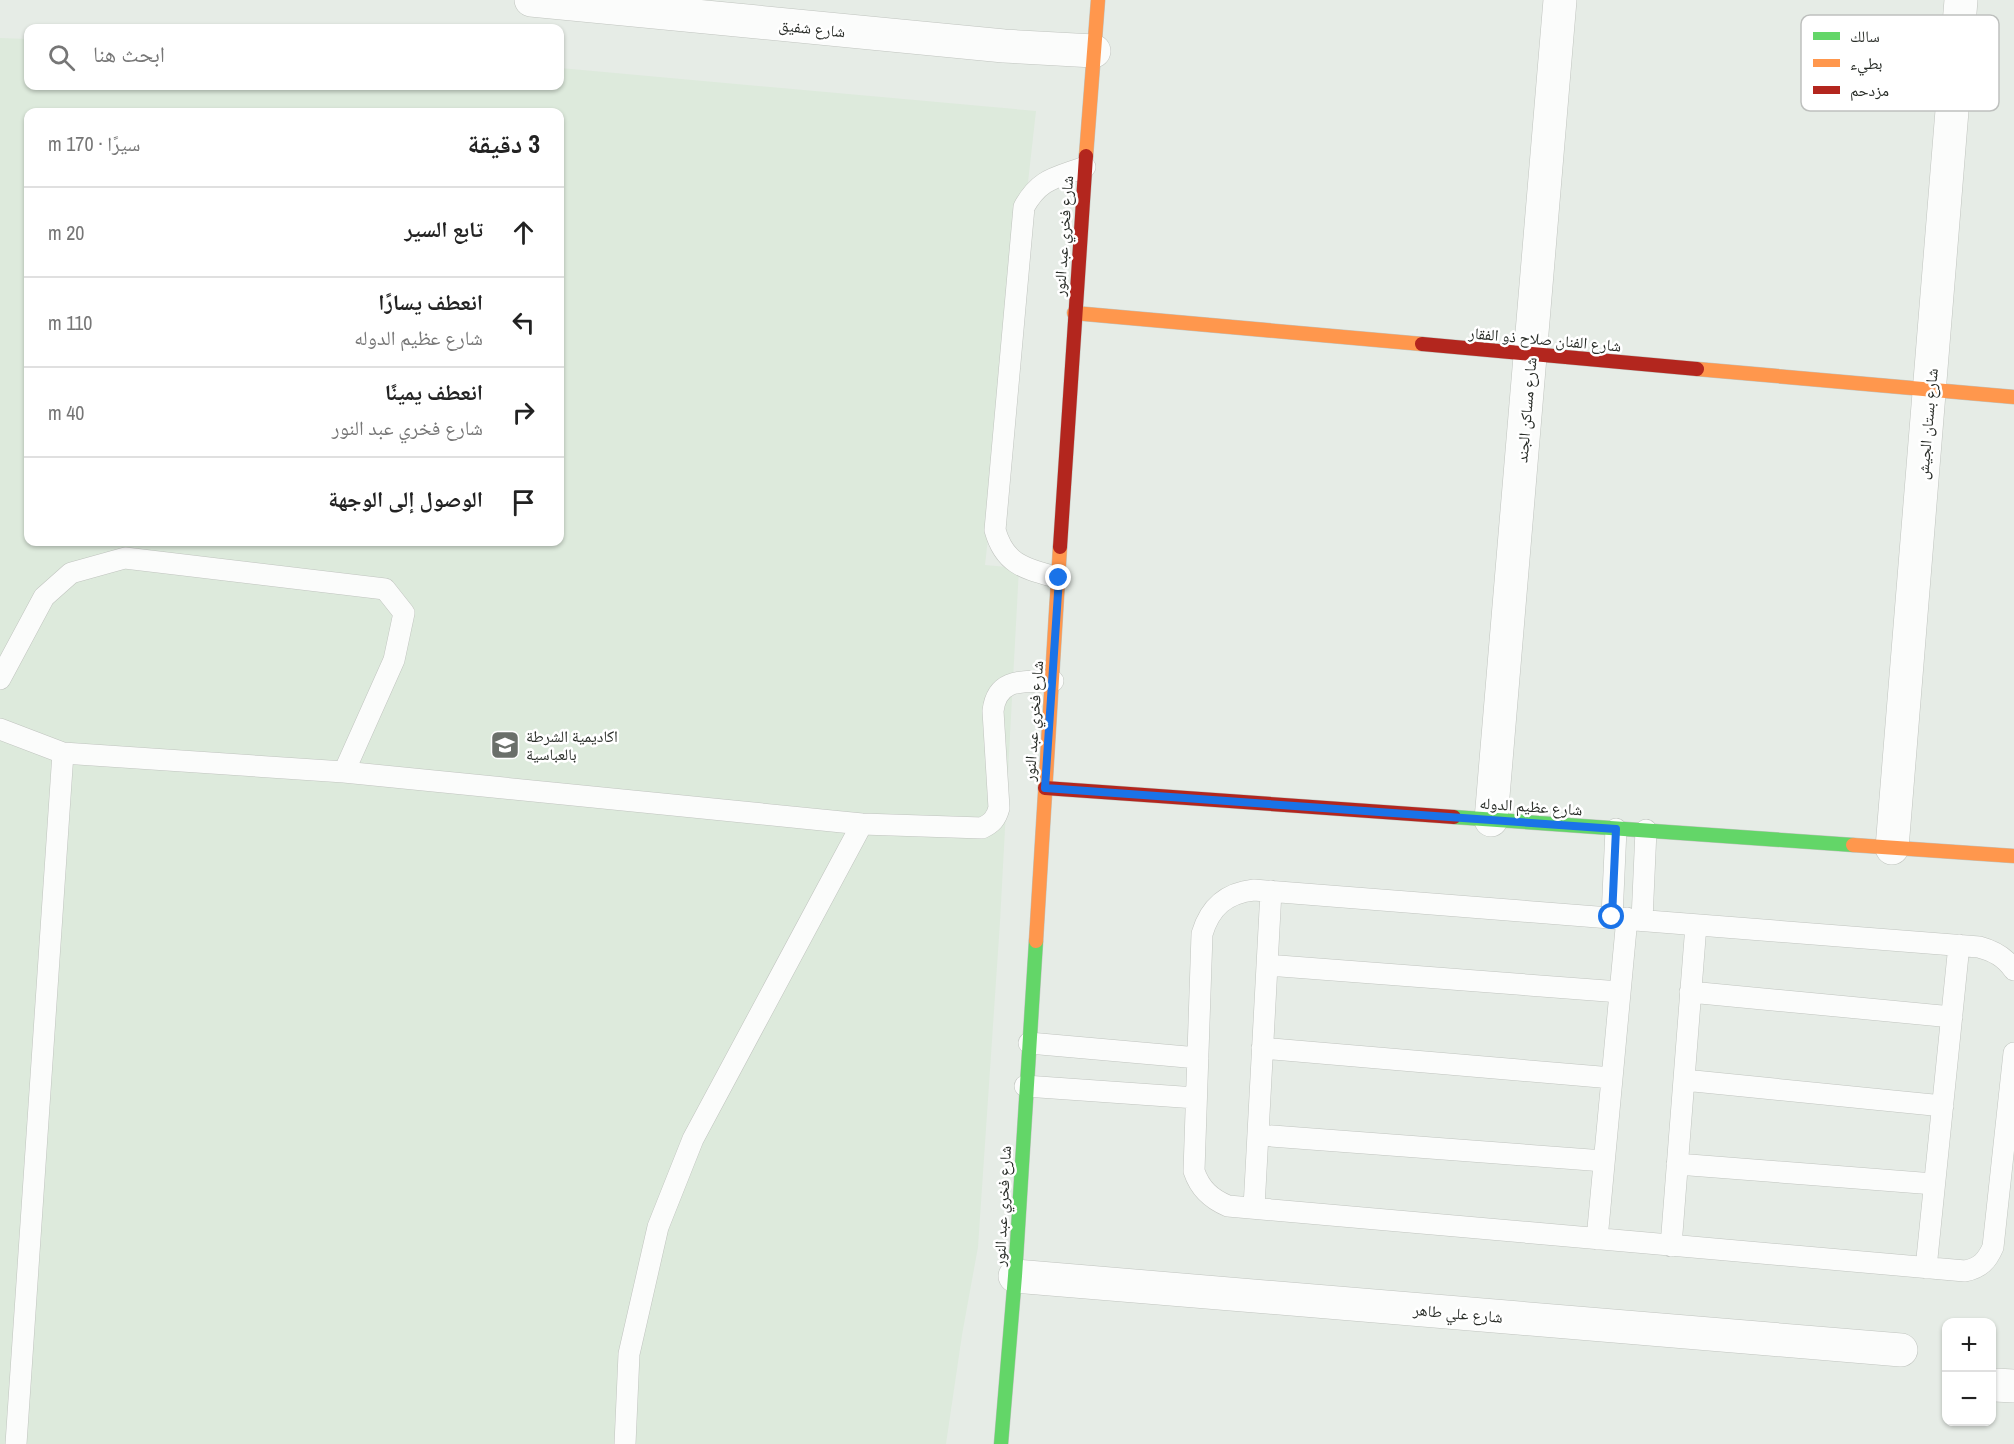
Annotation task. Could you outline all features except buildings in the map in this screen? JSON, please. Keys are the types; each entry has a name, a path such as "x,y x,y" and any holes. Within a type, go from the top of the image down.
{"street":[{"name":"شارع شفيق","path":"531,0 992,45 1094,51"},
{"name":"شارع فخري عبد النور","path":"1001,1444 1015,1276 1074,313 1098,0"},
{"name":"شارع مساكن الجند","path":"1491,820 1560,0"},
{"name":"شارع بستان الجيش","path":"1960,15 1961,0"},
{"name":"شارع بستان الجيش","path":"1892,848 1952,111"},
{"name":"شارع الفنان صلاح ذو الفقار","path":"1074,313 2014,397"},
{"name":"شارع عظيم الدوله","path":"1045,788 2014,856"},
{"name":"شارع علي طاهر","path":"1015,1276 1901,1350"}],"lane":[{"path":"1059,578 1026,569 1013,562 1002,550 995,530 1024,207 1040,184 1085,167"},
{"path":"0,679 44,597 71,573 125,558 385,589 404,613 394,660 344,772"},
{"path":"0,729 63,753 344,772 862,824 982,828 991,824 999,808 994,701 1004,686 1012,683 1053,681"},
{"path":"16,1444 63,753"},
{"path":"625,1444 629,1354 658,1227 693,1139 862,824"},
{"path":"1616,829 1627,919"},
{"path":"1597,1239 1627,919 1646,830"},
{"path":"2014,970 1992,950 1979,947 1271,891 1242,891 1220,902 1206,922 1203,934 1193,1160 1197,1181 1205,1192 1228,1206 1965,1271 1974,1269 1989,1257 1993,1247 2014,1053"},
{"path":"1254,1208 1271,891"},
{"path":"1671,1245 1696,925"},
{"path":"1926,1268 1959,945"},
{"path":"1267,965 1620,992"},
{"path":"1690,992 1952,1017"},
{"path":"1029,1043 1198,1058"},
{"path":"1262,1048 1612,1078"},
{"path":"1684,1080 1942,1106"},
{"path":"1025,1086 1196,1098"},
{"path":"1258,1135 1604,1161"},
{"path":"1677,1164 1934,1184"}],"shaded area":[{"name":"اكاديمية الشرطة بالعباسية","path":"0,38 24,39 24,90 564,90 564,68 1036,111 985,565 1019,568 1000,922 978,1247 946,1444 0,1444"}],"traffic: fast":[{"path":"1454,817 1853,845"},
{"path":"1001,1444 1015,1276 1036,941"}],"traffic: slow":[{"path":"1086,156 1098,0"},
{"path":"1074,313 1422,344"},
{"path":"1697,369 2014,397"},
{"path":"1036,941 1060,547"},
{"path":"1853,845 2014,856"}],"traffic: jam":[{"path":"1060,547 1086,156"},
{"path":"1422,344 1697,369"},
{"path":"1045,788 1454,817"}],"place":[{"name":"اكاديمية الشرطة بالعباسية","path":"505,745"}],"route":[{"path":"1059,578 1045,788 1616,829 1612,917"}]}
